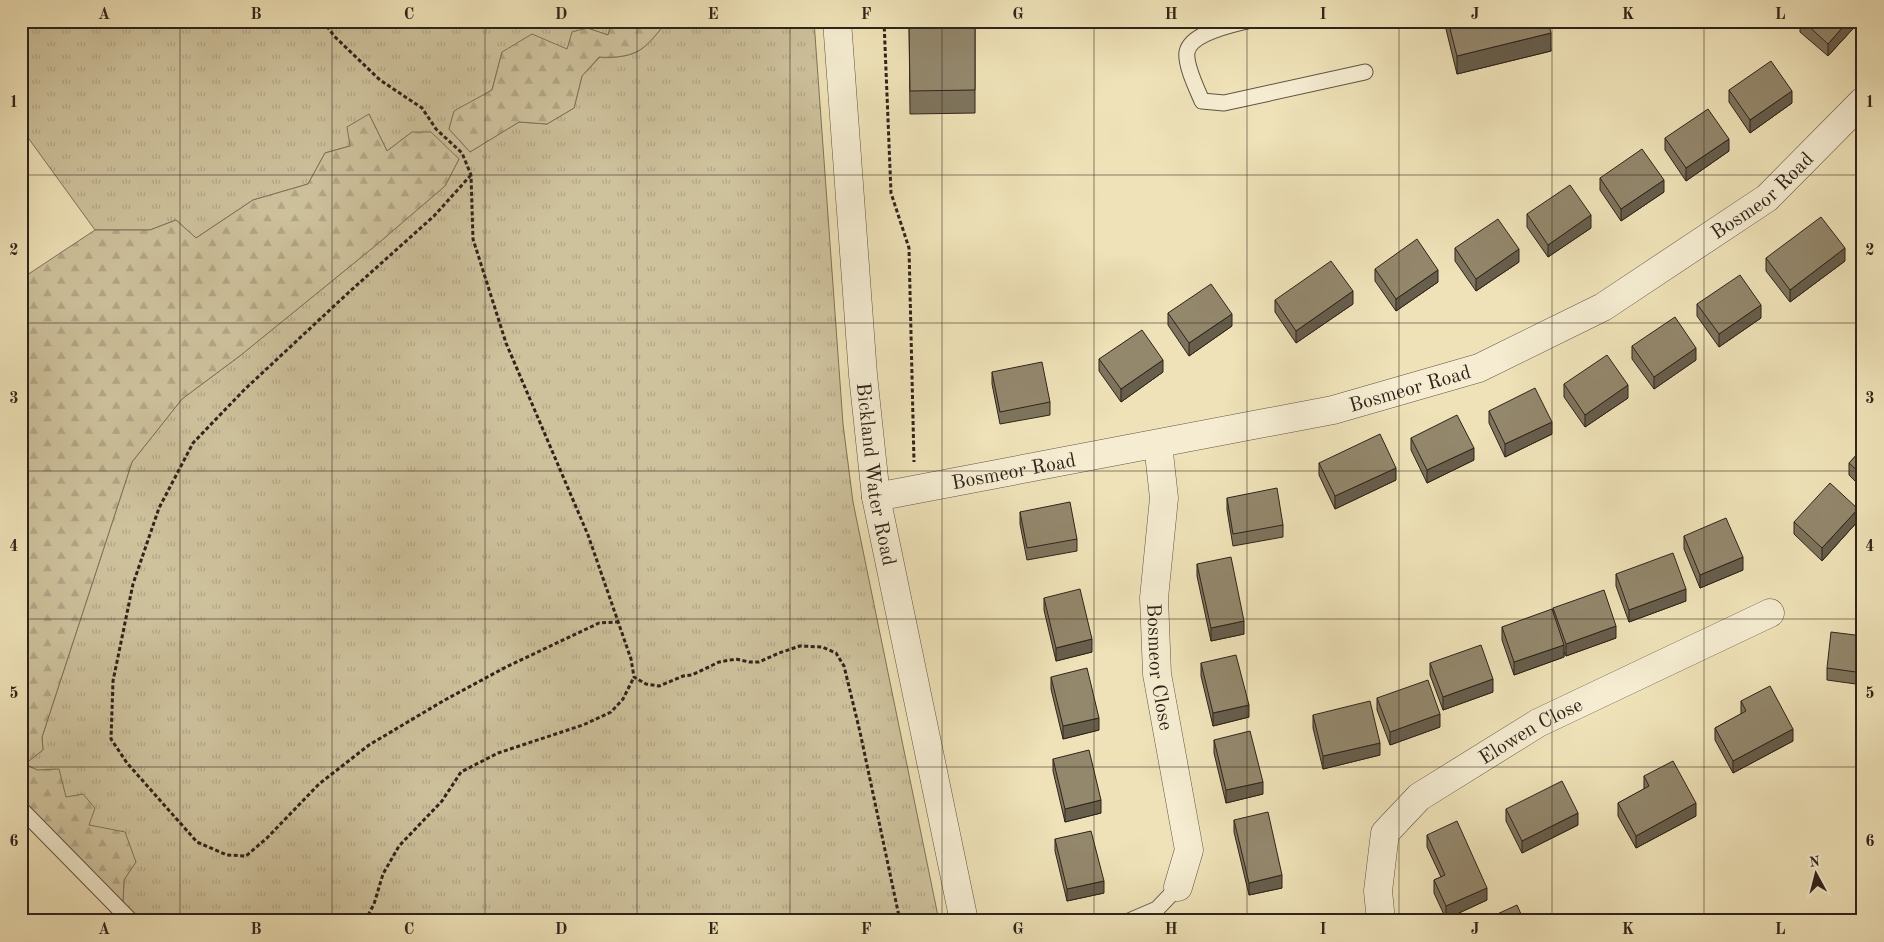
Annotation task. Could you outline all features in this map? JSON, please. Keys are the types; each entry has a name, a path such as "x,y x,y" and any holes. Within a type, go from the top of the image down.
{"street":[{"name":"Bickland Water Road","path":"837,21 863,375 876,497 964,921"},
{"name":"Bosmeor Road","path":"876,497 1332,410 1479,368 1603,307 1767,198 1863,101"},
{"name":"Bosmeor Close","path":"1158,444 1164,498 1154,598 1157,674 1189,850 1178,887"},
{"name":"Elowen Close","path":"1380,921 1378,891 1385,833 1419,797 1538,723 1770,613"}],"lane":[{"path":"1248,21 1210,32 1191,44 1187,53 1190,71 1202,101 1224,103 1364,72"},
{"path":"21,809 131,921"},
{"path":"1129,921 1157,909 1178,887"}],"path":[{"path":"323,21 334,36 380,80 422,108 436,129 462,153 471,175 473,239 506,343 588,535 631,659 634,677 624,699 611,712 583,724 498,753 461,772 442,801 399,846 383,874 374,904 365,921"},
{"path":"884,21 891,193 908,248 914,490"},
{"path":"471,175 434,216 250,383 193,443 159,508 133,584 113,681 111,739 127,763 197,842 226,855 246,856 267,838 319,784 369,745 506,667 599,623 618,622"},
{"path":"634,677 646,684 658,686 683,676 692,675 719,662 736,659 759,662 800,646 822,647 836,653 844,666 900,921"}],"green space":[{"path":"21,21 612,21 608,35 587,28 567,49 502,52 492,90 454,112 449,129 470,152 519,122 547,124 574,108 582,76 600,57 623,56 640,50 668,21 814,21 843,424 853,502 939,921 142,921 123,902 124,880 136,861 89,825 66,797 37,770 24,764 43,750 42,737 132,462 182,399 241,355 375,246 445,186 459,159 412,132 387,151 369,114 350,146 325,153 308,184 253,200 196,238 176,220 150,230 95,230 21,128"},
{"path":"612,21 668,21 650,42 634,53 623,56 599,57 582,76 574,108 547,124 519,122 470,152 449,129 454,111 492,90 502,52 532,34 567,49 572,32 587,28 608,35"},
{"path":"369,114 387,151 412,132 431,132 459,159 445,186 375,246 241,355 182,399 132,462 42,737 43,750 25,764 37,770 59,769 66,797 83,794 95,808 89,825 125,832 136,862 124,880 123,902 21,800 21,279 95,230 150,230 176,220 196,238 253,200 308,184 325,153 350,146 347,127"}],"building":[{"path":"909,21 975,21 975,90 910,91"},
{"path":"1448,21 1548,21 1551,33 1457,56"},
{"path":"1803,21 1848,21 1828,44"},
{"path":"1771,61 1792,91 1750,120 1729,90"},
{"path":"1708,109 1729,139 1686,168 1665,138"},
{"path":"1642,149 1664,180 1621,209 1600,178"},
{"path":"1570,185 1591,215 1548,245 1527,214"},
{"path":"1863,198 1863,210 1857,204"},
{"path":"1821,217 1845,248 1790,290 1766,258"},
{"path":"1498,219 1519,249 1476,279 1455,248"},
{"path":"1417,239 1438,270 1396,299 1375,269"},
{"path":"1331,261 1353,291 1296,331 1275,300"},
{"path":"1740,275 1761,305 1719,334 1697,304"},
{"path":"1211,284 1232,314 1189,343 1168,313"},
{"path":"1675,317 1696,348 1654,377 1632,346"},
{"path":"1142,330 1163,360 1121,389 1099,359"},
{"path":"1607,355 1628,385 1585,415 1564,384"},
{"path":"1042,362 1050,402 1000,412 992,372"},
{"path":"1535,388 1552,422 1505,444 1489,411"},
{"path":"1457,415 1474,448 1427,470 1411,438"},
{"path":"1380,434 1396,468 1335,496 1319,463"},
{"path":"1863,448 1863,476 1849,463"},
{"path":"1830,483 1858,509 1822,548 1794,522"},
{"path":"1277,488 1283,525 1233,534 1227,498"},
{"path":"1070,502 1077,539 1027,548 1020,512"},
{"path":"1726,518 1743,557 1700,575 1684,536"},
{"path":"1673,553 1686,589 1629,610 1616,574"},
{"path":"1231,557 1244,621 1211,628 1197,564"},
{"path":"1080,589 1092,639 1056,648 1044,598"},
{"path":"1604,590 1616,626 1566,644 1553,608"},
{"path":"1552,609 1564,645 1514,662 1502,627"},
{"path":"1831,632 1863,636 1863,673 1827,668"},
{"path":"1481,645 1493,679 1443,697 1430,663"},
{"path":"1236,655 1249,705 1213,713 1201,663"},
{"path":"1087,668 1099,718 1063,726 1051,677"},
{"path":"1428,680 1440,714 1390,732 1377,698"},
{"path":"1770,686 1793,729 1733,761 1715,728 1746,711 1741,701"},
{"path":"1370,701 1380,743 1323,756 1313,715"},
{"path":"1250,731 1263,782 1226,790 1214,740"},
{"path":"1089,750 1101,800 1065,809 1053,759"},
{"path":"1673,761 1696,803 1636,836 1618,803 1649,786 1644,776"},
{"path":"1562,781 1578,813 1522,841 1506,809"},
{"path":"1268,812 1282,875 1249,883 1234,820"},
{"path":"1457,821 1487,888 1446,906 1434,880 1445,875 1427,835"},
{"path":"1091,831 1104,881 1067,889 1055,839"},
{"path":"1517,905 1524,921 1482,921"},
{"path":"1679,914 1682,921 1667,921"}]}
